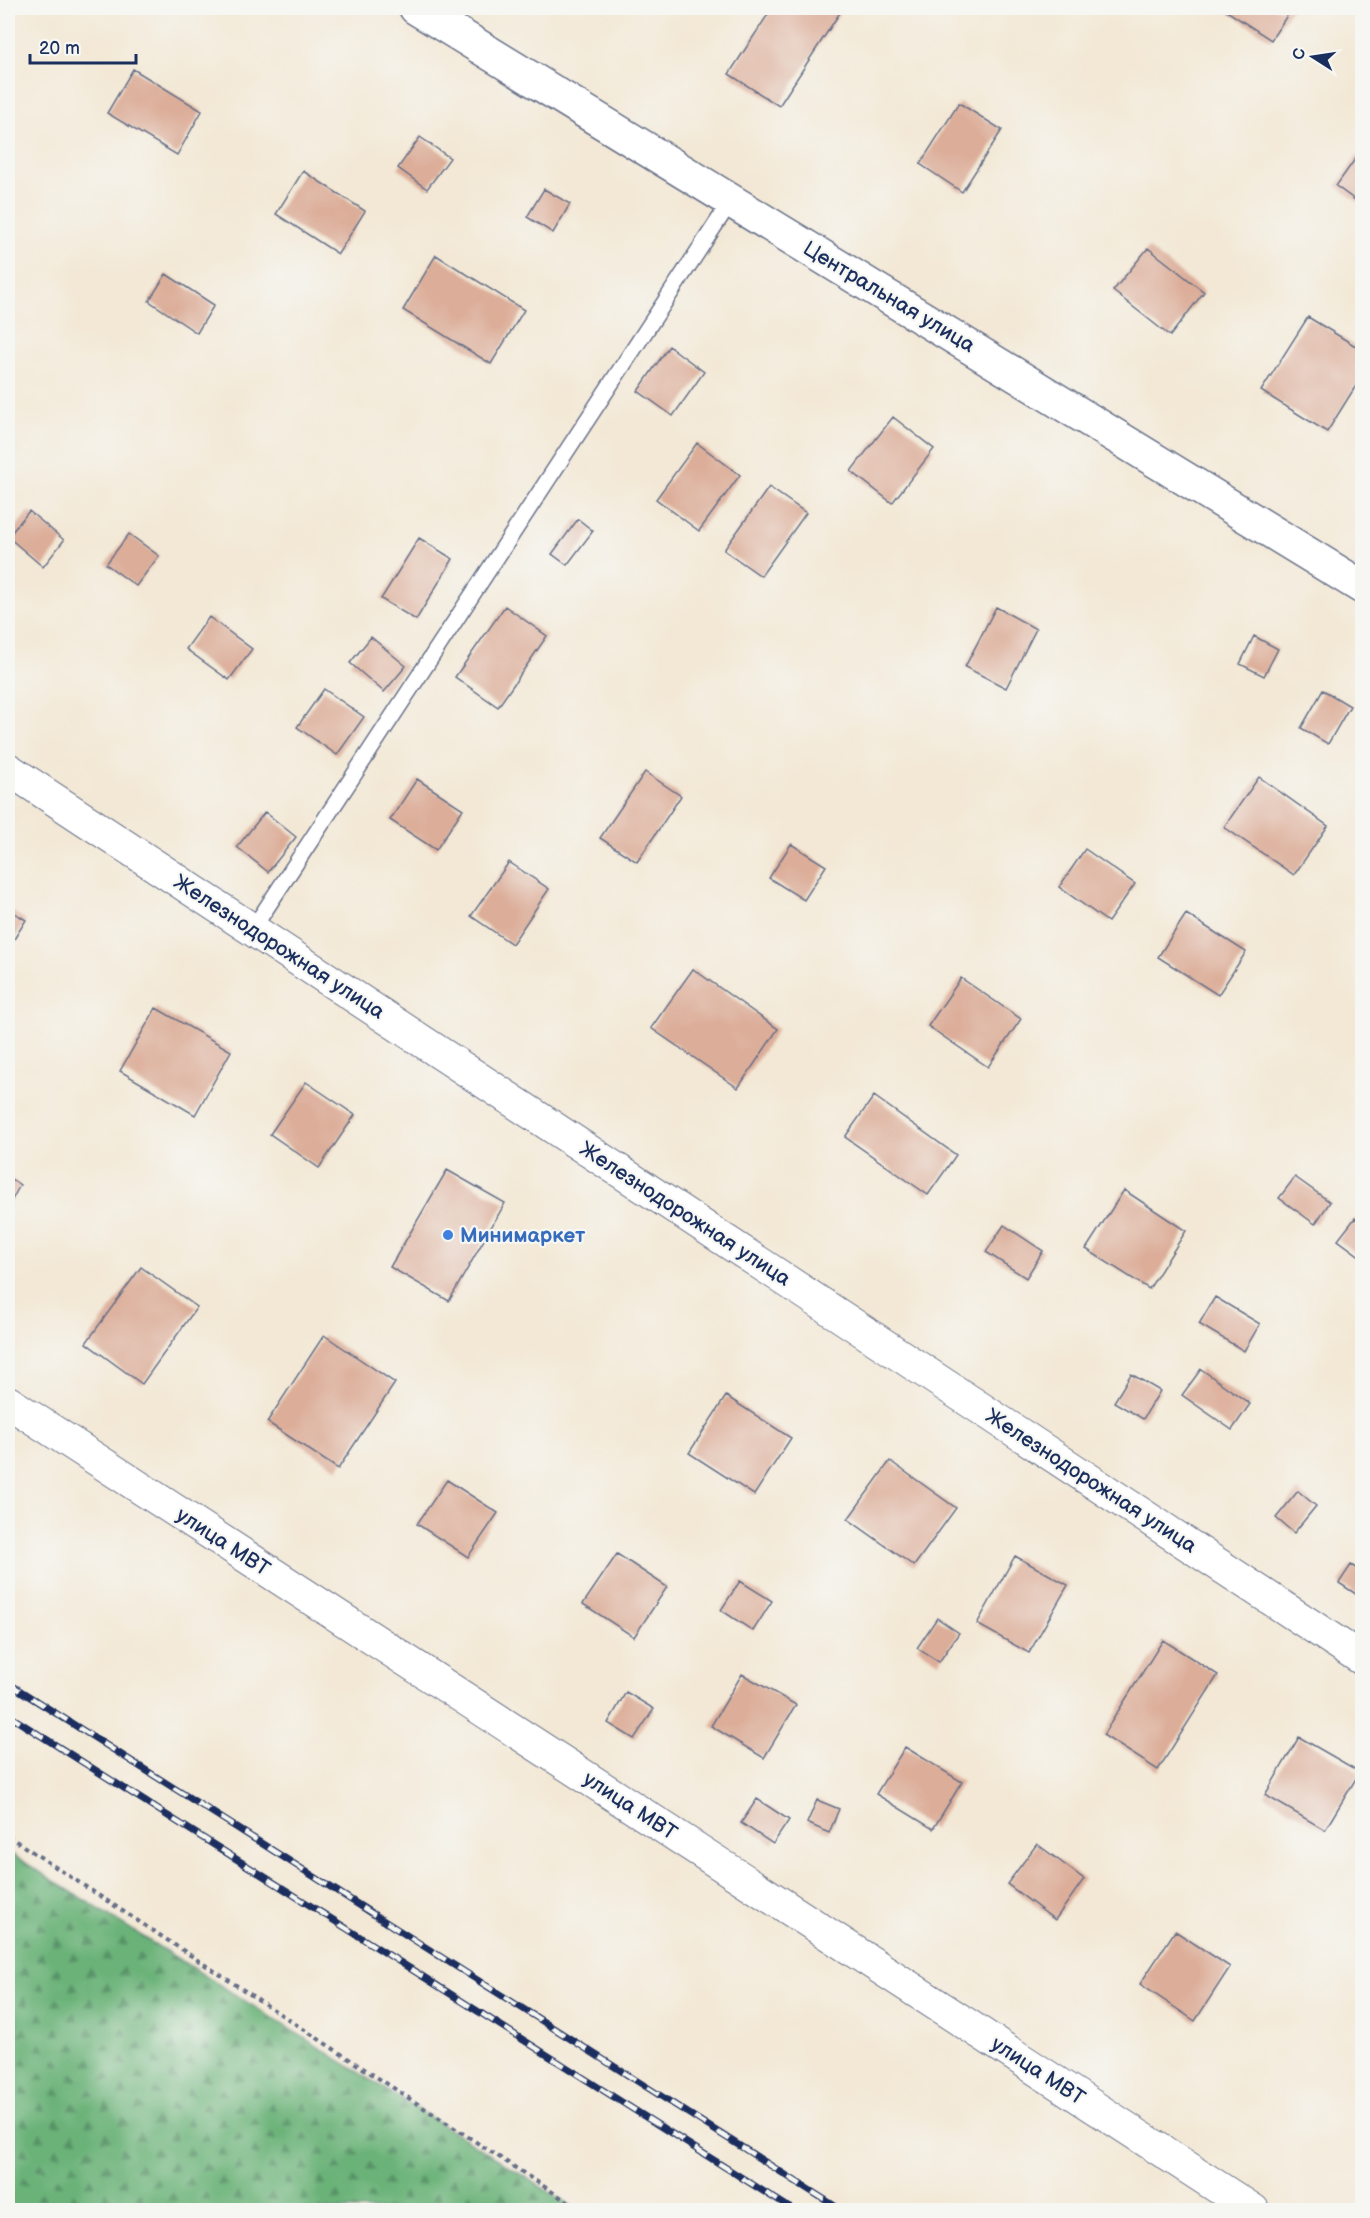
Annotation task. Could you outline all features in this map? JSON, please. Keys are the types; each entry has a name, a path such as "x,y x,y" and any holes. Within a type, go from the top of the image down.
{"street":[{"name":"Центральная улица","path":"416,8 1362,587"},
{"name":"Железнодорожная улица","path":"8,769 1362,1659"},
{"name":"улица МВТ","path":"8,1402 1253,2211"}],"lane":[{"path":"252,930 731,201"}],"path":[{"path":"8,1836 580,2211"}],"green space":[{"path":"8,1852 578,2210 8,2210"}],"building":[{"path":"772,8 843,8 779,106 729,74"},
{"path":"1227,8 1292,8 1271,40 1225,10"},
{"path":"133,69 202,111 177,155 107,113"},
{"path":"959,103 1002,130 962,192 920,164"},
{"path":"420,137 450,158 427,189 398,168"},
{"path":"1358,155 1362,159 1362,205 1336,186"},
{"path":"303,171 365,211 338,254 276,214"},
{"path":"544,189 570,204 553,233 527,217"},
{"path":"1148,248 1204,292 1170,336 1113,291"},
{"path":"436,255 524,310 491,364 403,310"},
{"path":"166,274 214,305 197,333 149,301"},
{"path":"1308,317 1362,350 1362,376 1327,432 1261,391"},
{"path":"669,346 704,372 673,416 638,391"},
{"path":"893,417 934,449 892,503 851,471"},
{"path":"697,443 740,475 699,531 656,499"},
{"path":"769,487 806,513 761,576 724,550"},
{"path":"29,511 64,540 43,567 8,537"},
{"path":"578,519 593,531 567,565 552,554"},
{"path":"129,534 159,556 136,586 106,564"},
{"path":"419,538 453,559 416,620 381,599"},
{"path":"505,606 547,636 498,707 455,677"},
{"path":"996,607 1036,629 1006,688 965,667"},
{"path":"209,617 252,649 229,680 186,649"},
{"path":"1254,636 1278,649 1264,676 1240,664"},
{"path":"371,637 406,666 384,692 350,663"},
{"path":"324,689 364,717 337,755 297,727"},
{"path":"1323,690 1350,706 1328,744 1301,728"},
{"path":"645,772 681,796 637,862 600,838"},
{"path":"1259,777 1328,826 1294,875 1224,827"},
{"path":"417,779 463,809 436,850 390,820"},
{"path":"265,812 296,837 268,872 237,847"},
{"path":"791,844 826,866 804,900 769,878"},
{"path":"1085,849 1135,884 1108,922 1059,887"},
{"path":"509,862 549,889 512,944 471,916"},
{"path":"8,909 26,920 8,949"},
{"path":"1186,914 1246,952 1218,995 1158,957"},
{"path":"693,969 778,1029 738,1088 651,1028"},
{"path":"961,978 1021,1019 988,1067 928,1026"},
{"path":"156,1008 231,1051 195,1115 120,1071"},
{"path":"306,1082 355,1115 319,1168 270,1134"},
{"path":"874,1096 956,1155 928,1195 845,1137"},
{"name":"Минимаркет","path":"447,1170 505,1203 449,1301 390,1267"},
{"path":"8,1177 20,1185 8,1207"},
{"path":"1295,1177 1330,1202 1315,1224 1279,1198"},
{"path":"1124,1190 1186,1231 1149,1289 1086,1249"},
{"path":"1355,1218 1362,1224 1361,1257 1338,1240"},
{"path":"1004,1225 1043,1251 1026,1278 986,1252"},
{"path":"141,1267 197,1307 142,1384 86,1343"},
{"path":"1215,1297 1260,1324 1244,1351 1199,1324"},
{"path":"324,1335 395,1383 338,1469 267,1422"},
{"path":"1201,1369 1250,1404 1232,1430 1182,1395"},
{"path":"1131,1374 1160,1391 1143,1419 1114,1402"},
{"path":"726,1396 791,1438 754,1495 689,1453"},
{"path":"890,1461 956,1508 914,1566 848,1519"},
{"path":"447,1480 498,1513 468,1557 417,1524"},
{"path":"1298,1491 1316,1506 1294,1533 1276,1518"},
{"path":"617,1554 667,1587 634,1637 583,1604"},
{"path":"1015,1556 1068,1585 1029,1653 977,1624"},
{"path":"1351,1565 1362,1572 1362,1598 1339,1583"},
{"path":"740,1581 772,1601 753,1631 721,1610"},
{"path":"937,1618 959,1633 939,1662 917,1648"},
{"path":"1163,1640 1218,1675 1158,1770 1103,1735"},
{"path":"742,1674 796,1705 764,1758 711,1726"},
{"path":"626,1692 654,1709 634,1739 608,1723"},
{"path":"1299,1737 1360,1772 1325,1830 1265,1795"},
{"path":"905,1747 962,1782 933,1829 876,1794"},
{"path":"757,1799 789,1820 773,1844 741,1823"},
{"path":"817,1800 839,1809 829,1833 807,1823"},
{"path":"1037,1844 1084,1879 1055,1920 1007,1884"},
{"path":"1175,1931 1230,1967 1195,2021 1140,1984"}],"railway":[{"path":"8,1683 841,2210"},
{"path":"8,1715 793,2210"}],"place":[{"name":"Минимаркет","path":"448,1235"}]}
